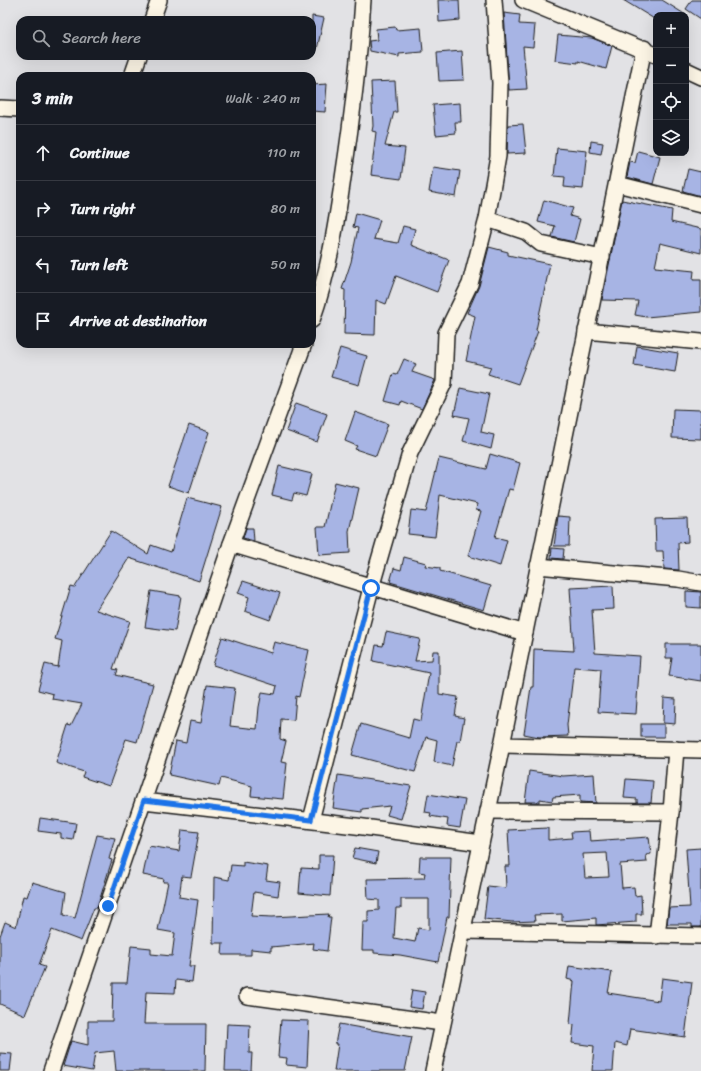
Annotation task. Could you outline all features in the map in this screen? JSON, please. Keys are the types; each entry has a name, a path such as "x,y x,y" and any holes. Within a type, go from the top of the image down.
{"street":[{"path":"153,16 159,0"},
{"path":"316,310 321,297 338,210 359,56 362,0"},
{"path":"311,820 371,588 410,453 444,383 446,332 470,284 487,218 498,156 500,83 494,0"},
{"path":"433,1071 442,1023 464,931 617,184 650,52 523,0"},
{"path":"133,72 138,60"},
{"path":"689,71 701,77"},
{"path":"0,108 16,109"},
{"path":"617,184 701,205"},
{"path":"487,218 526,232 542,244 602,257"},
{"path":"586,331 701,342"},
{"path":"51,1071 232,544 303,348"},
{"path":"232,544 371,588 525,633"},
{"path":"538,566 678,579 701,583"},
{"path":"502,745 701,750"},
{"path":"656,936 672,812 676,749"},
{"path":"144,800 311,820 481,843"},
{"path":"488,811 672,812"},
{"path":"464,931 701,936"},
{"path":"247,996 442,1023"}],"building":[{"path":"438,0 459,0 460,20 439,22"},
{"path":"623,0 662,0 681,12 653,12 653,18"},
{"path":"692,0 701,0 701,19 686,9"},
{"path":"504,13 520,15 519,24 535,25 533,47 523,46 527,89 509,90"},
{"path":"316,17 324,18 316,49"},
{"path":"395,27 396,30 421,28 423,52 399,54 399,57 370,51 369,41 377,40 376,29"},
{"path":"558,35 592,38 612,46 606,69 578,61 578,63 555,60"},
{"path":"462,51 464,80 439,81 437,53"},
{"path":"395,81 397,112 394,112 385,146 405,148 401,179 371,175 376,132 372,131 371,82"},
{"path":"327,84 325,112 316,111 316,85"},
{"path":"460,103 461,122 455,122 456,133 436,135 433,105"},
{"path":"523,124 526,153 507,154 508,125"},
{"path":"591,141 603,143 601,154 590,152"},
{"path":"557,148 587,151 583,189 564,187 565,177 554,176"},
{"path":"638,151 660,157 653,184 627,177 630,162 635,163"},
{"path":"433,167 460,171 456,197 429,192"},
{"path":"688,169 701,172 701,196 683,191"},
{"path":"544,200 573,208 570,216 580,219 574,242 552,237 555,226 538,222"},
{"path":"622,200 672,210 671,222 701,229 701,253 660,243 655,267 694,271 693,280 701,280 701,312 646,317 635,315 638,301 602,300"},
{"path":"356,213 380,220 374,239 398,243 403,226 415,229 411,245 449,260 437,292 396,276 386,304 376,300 375,335 344,334 345,290 342,289 351,262 358,228 353,227"},
{"path":"489,247 508,252 508,255 550,264 536,330 538,331 518,384 488,374 491,367 466,361 475,316 467,313 479,286"},
{"path":"637,346 678,353 675,372 634,365"},
{"path":"340,348 367,356 359,385 331,377"},
{"path":"404,359 416,364 412,372 435,380 422,409 401,401 400,405 385,401 393,374 397,375"},
{"path":"460,388 489,394 481,432 494,435 491,449 463,441 469,418 454,415"},
{"path":"296,403 327,414 317,442 286,431"},
{"path":"673,409 701,410 701,439 672,438"},
{"path":"355,412 388,424 376,456 355,449 357,446 345,441"},
{"path":"189,425 209,432 189,493 168,486"},
{"path":"490,454 520,463 513,490 509,489 495,537 507,540 500,566 468,556 481,511 476,510 477,504 440,495 435,537 408,534 411,510 426,512 439,458 486,469"},
{"path":"279,466 312,474 306,496 294,493 292,500 272,495"},
{"path":"335,482 359,488 349,531 350,553 319,555 317,527 325,527"},
{"path":"187,498 222,507 199,581 129,558 96,610 130,621 113,669 118,670 116,675 153,684 137,742 126,739 109,786 82,777 84,772 56,763 68,725 71,726 82,704 52,699 53,694 38,690 45,664 58,667 62,641 55,639 71,586 75,587 111,531 148,554 151,545 171,552"},
{"path":"558,516 570,517 569,546 554,546"},
{"path":"687,518 688,542 678,543 679,570 664,569 663,551 656,551 655,519"},
{"path":"246,528 253,528 254,541 243,538"},
{"path":"552,548 564,549 563,559 551,558"},
{"path":"404,557 426,563 425,566 440,568 440,571 491,586 484,610 390,582 394,568 401,570"},
{"path":"243,581 280,593 270,620 245,611 249,597 238,593"},
{"path":"613,586 614,609 592,610 595,653 640,656 636,714 598,712 601,669 574,667 567,725 568,736 539,737 524,734 531,687 533,687 534,649 574,651 570,588"},
{"path":"151,591 181,596 175,631 145,627"},
{"path":"686,591 701,592 701,608 686,607"},
{"path":"386,632 420,639 415,661 432,660 433,651 439,651 439,694 458,697 455,716 464,718 460,741 457,741 452,766 434,762 437,740 426,737 415,772 352,755 361,724 409,738 413,719 421,721 429,673 373,661 376,645 383,646"},
{"path":"222,637 271,653 274,642 309,650 299,697 296,696 294,720 281,719 280,739 286,741 281,762 287,763 283,799 251,796 252,786 221,778 219,786 169,775 176,741 186,743 190,721 201,723 207,685 235,688 230,726 257,729 262,692 275,694 277,686 213,665"},
{"path":"666,644 701,644 701,681 669,676 672,658 666,658"},
{"path":"664,698 676,699 675,724 663,723"},
{"path":"641,724 664,724 664,737 641,737"},
{"path":"529,771 563,776 594,774 596,803 580,802 580,795 553,797 552,801 540,799 540,802 525,802"},
{"path":"338,775 411,786 401,819 387,815 390,806 362,809 362,812 333,808"},
{"path":"626,779 653,781 651,803 637,803 637,799 624,798"},
{"path":"428,794 465,800 460,828 447,826 448,819 430,816 431,813 425,812"},
{"path":"40,818 76,823 73,840 61,838 61,834 38,831"},
{"path":"548,828 548,840 572,838 571,832 589,831 590,841 649,837 651,854 646,855 647,862 620,864 622,888 634,887 635,896 641,895 642,914 636,914 636,922 596,925 596,918 562,921 562,914 534,915 535,921 512,922 484,919 488,886 506,888 505,866 510,866 508,830","holes":["607,853 609,877 585,878 583,854"]},
{"path":"182,830 199,832 191,877 182,876 179,897 198,900 189,966 194,966 192,982 176,980 175,993 146,992 144,1024 206,1024 205,1071 116,1071 114,1051 95,1053 92,1071 63,1066 71,1041 88,1045 88,1021 112,1021 113,983 127,983 131,946 151,948 151,954 172,956 175,933 158,930 168,882 163,882 164,879 143,875 149,846 179,851"},
{"path":"97,835 115,838 109,859 112,860 97,908 94,908 81,941 52,930 39,965 45,967 25,1015 0,1004 0,936 5,922 16,927 23,896 27,897 32,882 66,892 63,915 75,918"},
{"path":"355,848 378,852 376,863 352,858"},
{"path":"701,848 701,927 692,927 692,924 667,924 669,908 690,907 686,849"},
{"path":"319,855 333,855 330,896 299,893 301,868 319,869"},
{"path":"420,857 451,857 449,917 447,917 438,962 400,955 374,953 374,950 362,950 363,922 368,922 368,911 379,910 379,900 368,899 367,879 424,878 425,873 419,872","holes":["401,899 429,899 429,930 418,928 415,942 394,938 396,908 401,908"]},
{"path":"243,862 268,866 266,880 280,882 278,896 254,892 251,916 272,917 329,914 328,917 331,917 327,951 313,949 314,943 271,947 271,951 251,949 251,955 222,955 223,943 213,943 214,877 229,880 231,865 243,866"},
{"path":"569,966 612,972 608,993 659,1001 662,978 692,982 685,1037 630,1029 627,1046 615,1043 613,1071 592,1071 594,1046 572,1043 574,1025 570,1024 574,981 567,979"},
{"path":"412,990 425,992 422,1009 409,1007"},
{"path":"281,1020 309,1021 307,1067 286,1065 287,1058 278,1057"},
{"path":"227,1024 250,1025 249,1053 252,1053 251,1071 225,1071"},
{"path":"339,1024 412,1037 405,1071 334,1071 338,1044 335,1044"},
{"path":"0,1053 12,1054 10,1071 0,1071"}],"route":[{"path":"108,906 144,800 311,820 371,588"}]}
